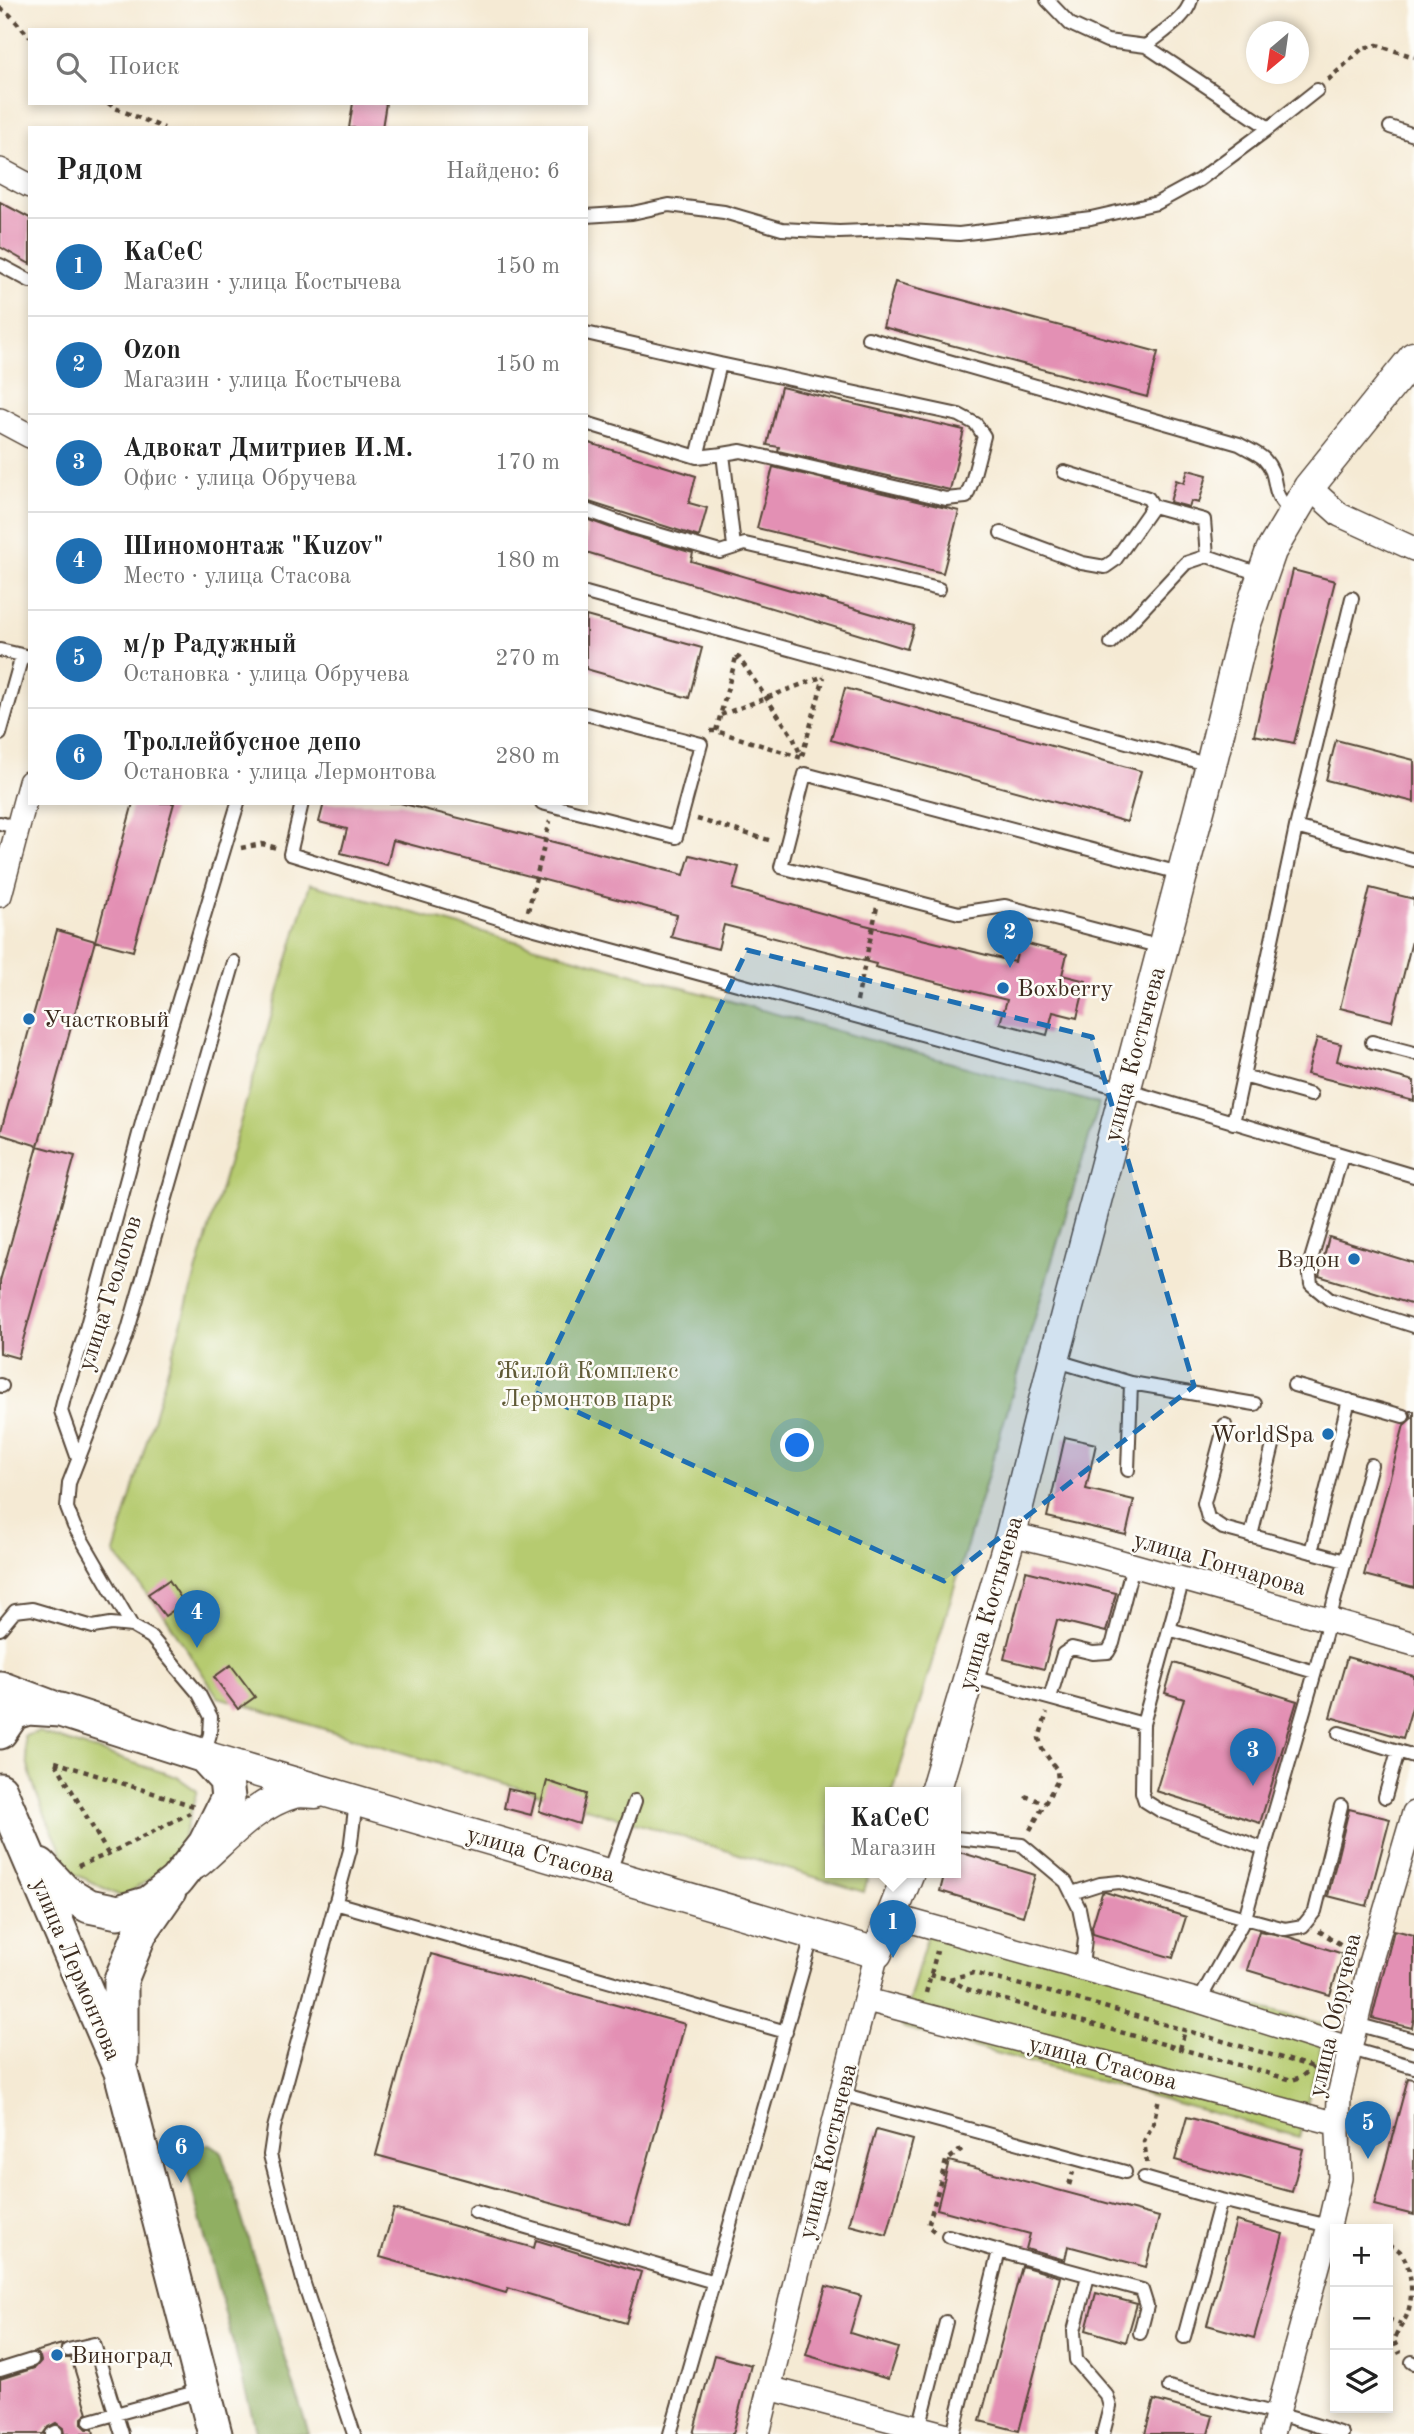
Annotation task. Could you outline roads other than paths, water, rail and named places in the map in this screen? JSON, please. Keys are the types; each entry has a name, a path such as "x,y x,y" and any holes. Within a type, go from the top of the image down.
{"main road":[{"path":"0,1688 204,1756 226,1780 228,1798 205,1844 176,1881 149,1903 118,1912 89,1906 64,1891 40,1865 6,1802 0,1764"},
{"path":"0,1732 13,1713 28,1708 60,1710"},
{"name":"улица Лермонтова","path":"6,1802 121,2072 215,2434"},
{"name":"улица Лермонтова","path":"121,2072 121,1980 141,1933 176,1881"}],"street":[{"path":"0,170 28,186"},
{"name":"улица Костычева","path":"936,1787 1012,1534 1054,1360 1162,944 1184,872 1241,641 1262,575 1271,551 1309,487 1414,357"},
{"path":"0,420 28,435"},
{"path":"1309,487 1340,515 1414,549"},
{"path":"0,895 9,825 28,786"},
{"name":"улица Гончарова","path":"1012,1534 1414,1644"},
{"name":"улица Стасова","path":"204,1756 877,1953"},
{"name":"улица Лермонтова","path":"176,1881 271,1802 297,1792 349,1798"},
{"name":"улица Обручева","path":"1274,2425 1340,2178 1339,2096 1370,1963 1414,1813"},
{"name":"улица Костычева","path":"758,2434 877,1953 907,1878"},
{"path":"893,1916 1199,2001 1351,2049"},
{"name":"улица Стасова","path":"867,2000 1338,2124"},
{"path":"769,2388 944,2434"}],"lane":[{"path":"1047,0 1070,24 1107,41 1146,46 1269,128"},
{"path":"1146,46 1175,22 1190,5 1191,0"},
{"path":"588,216 632,213 669,205 724,212 782,229 839,232 892,230 958,234 1091,218 1157,203 1199,180 1317,90"},
{"path":"1390,127 1414,135"},
{"path":"0,265 28,280"},
{"path":"588,332 720,364 959,415 976,424 984,436 966,497 946,499 741,451 697,457 588,424"},
{"path":"868,338 1239,444 1263,458 1273,472 1275,493 1281,504 1293,514"},
{"path":"697,457 720,364"},
{"path":"723,454 734,546"},
{"path":"1064,472 1148,498 1153,506 1204,520 1206,556"},
{"path":"1001,534 1082,563 1105,567 1115,561 1153,506"},
{"path":"588,511 633,527 720,552 745,544 939,589"},
{"path":"1111,643 1186,563 1206,556 1262,575"},
{"path":"588,594 1211,765"},
{"path":"1233,1123 1296,827 1352,598"},
{"path":"0,650 26,657 0,730"},
{"path":"548,805 676,837 701,744 588,715"},
{"path":"1162,944 1146,943 1005,906 959,913 781,867 805,774 1184,872"},
{"path":"78,1460 61,1411 64,1398 236,805"},
{"path":"302,805 290,854 524,926 1125,1091 1414,1176"},
{"path":"1296,827 1414,860"},
{"name":"улица Геологов","path":"132,1626 74,1526 67,1508 69,1483 126,1337 234,961"},
{"path":"1372,1042 1414,1053"},
{"path":"1243,1076 1311,1095"},
{"path":"1342,1156 1309,1266 1311,1284 1329,1299 1414,1326"},
{"path":"1054,1360 1131,1383 1255,1404"},
{"path":"1128,1470 1131,1383"},
{"path":"1294,1385 1403,1416"},
{"path":"1311,1552 1349,1400"},
{"path":"1225,1425 1205,1503 1208,1518 1223,1528 1345,1561"},
{"path":"1251,1536 1275,1437"},
{"path":"1199,2001 1245,1918 1371,1465"},
{"path":"1050,1698 1063,1654 1072,1648 1108,1653 1133,1565"},
{"path":"1183,1579 1143,1724 1142,1792 1145,1801 1161,1811 1264,1849"},
{"path":"0,1629 15,1611 32,1609 93,1627 111,1624 132,1626 151,1637 199,1694 211,1717 204,1756"},
{"path":"1169,1629 1315,1672"},
{"path":"968,1676 1143,1724"},
{"path":"1339,1734 1414,1756"},
{"path":"1385,1797 1398,1751"},
{"path":"349,1798 350,1850 274,2128 270,2155 304,2284 355,2434"},
{"path":"609,1874 635,1801"},
{"path":"1072,1893 1100,1884 1120,1882 1285,1929 1303,1926 1315,1911 1341,1806"},
{"path":"961,1839 1022,1845 1066,1882 1079,1908 1085,1938 1082,1968"},
{"path":"335,1903 786,2032"},
{"path":"670,2434 813,1934"},
{"path":"1356,2024 1414,2040"},
{"path":"1351,2049 1414,2067"},
{"path":"841,2094 1125,2172"},
{"path":"1144,2178 1329,2226"},
{"path":"1184,2337 1221,2200"},
{"path":"475,2213 714,2282"},
{"path":"948,2236 1142,2291 1147,2305 1140,2333"},
{"path":"953,2434 999,2251"},
{"path":"1088,2276 1074,2331 1076,2360 1107,2396 1110,2407 1103,2434"},
{"path":"919,2428 946,2322"},
{"path":"68,2350 94,2344 122,2434"},
{"path":"0,2370 32,2360"},
{"path":"1169,2387 1274,2425 1298,2418 1342,2434"},
{"path":"90,2421 203,2390"}],"place":[{"name":"Ozon","path":"1010,968"},
{"name":"Boxberry","path":"1003,988"},
{"name":"Участковый","path":"29,1019"},
{"name":"Вэдон","path":"1354,1259"},
{"name":"WorldSpa","path":"1328,1434"},
{"name":"Шиномонтаж \"Kuzov\"","path":"197,1648"},
{"name":"Адвокат Дмитриев И.М.","path":"1253,1786"},
{"name":"KaCeC","path":"893,1958"},
{"name":"м/р Радужный","path":"1368,2159"},
{"name":"Троллейбусное депо","path":"181,2183"},
{"name":"Виноград","path":"57,2355"}],"park label":[{"name":"Жилой Комплекс Лермонтов парк","path":"587,1384"}]}
